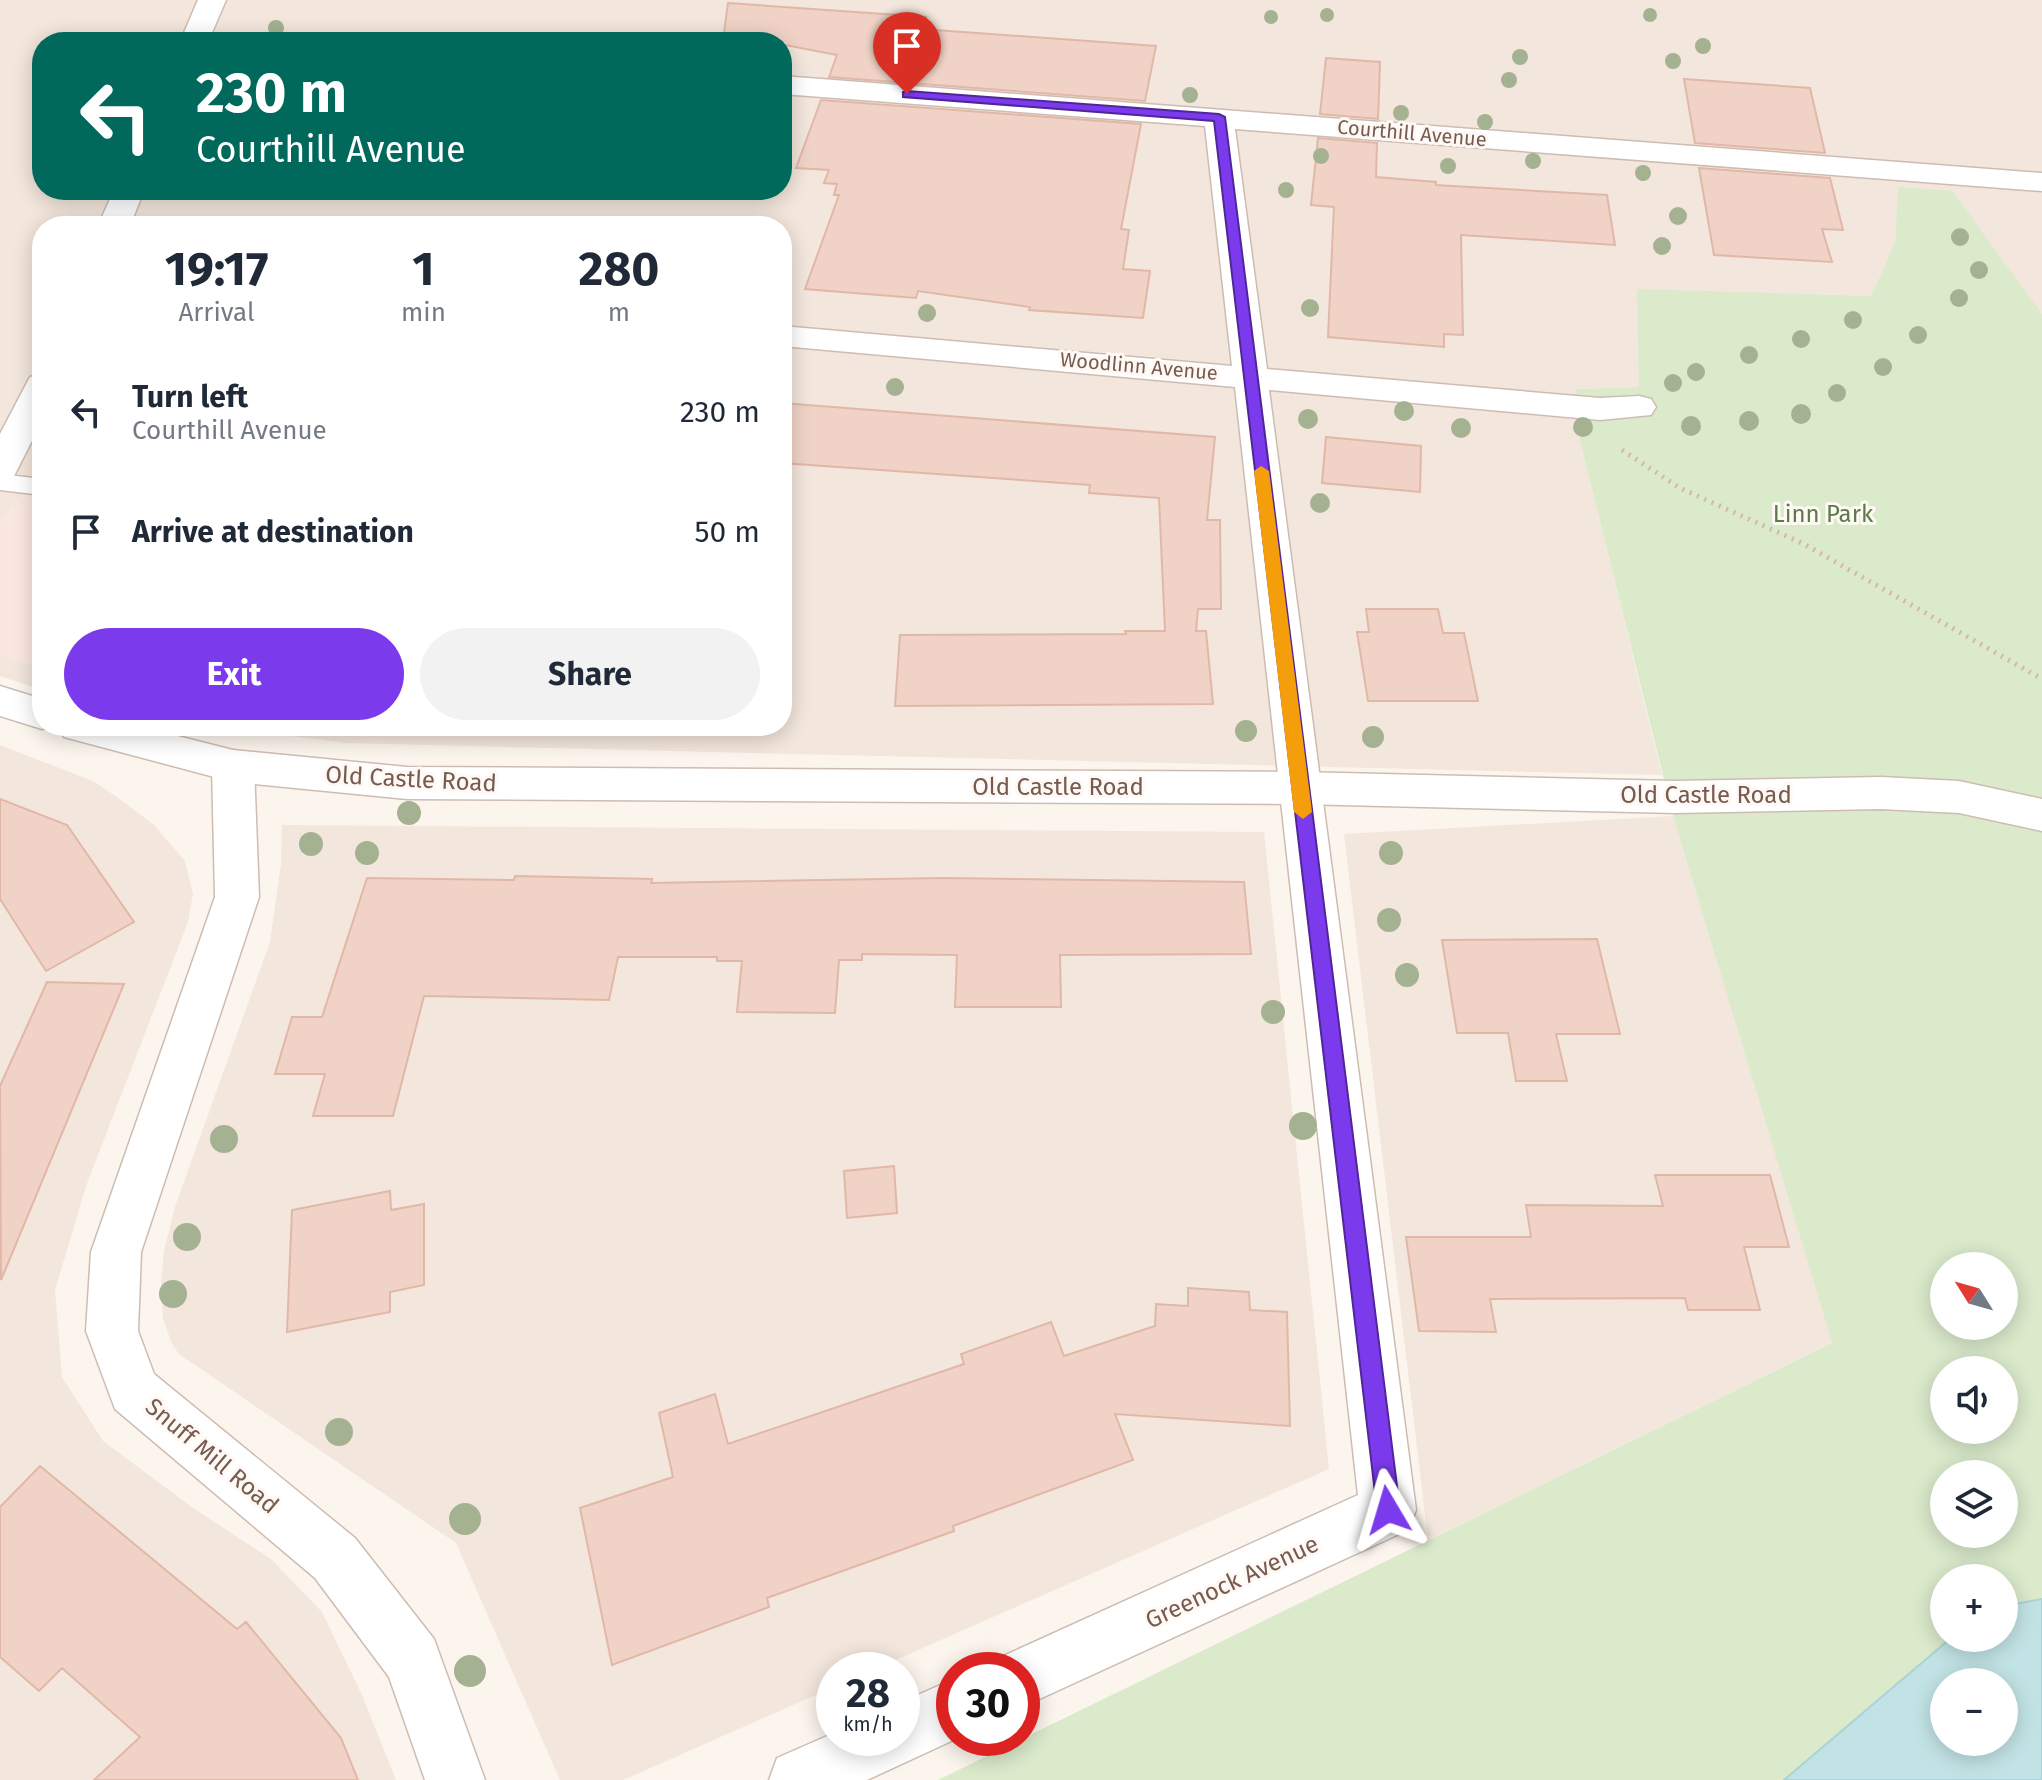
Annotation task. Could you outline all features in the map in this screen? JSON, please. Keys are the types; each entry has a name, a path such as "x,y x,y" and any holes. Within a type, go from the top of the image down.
{"street":[{"path":"200,32 212,0"},
{"name":"Courthill Avenue","path":"792,86 2042,182"},
{"name":"Greenock Avenue","path":"1040,1670 1388,1510 1219,117"},
{"name":"Woodlinn Avenue","path":"792,337 1600,409 1639,407"},
{"path":"0,470 32,405"},
{"path":"0,701 32,711"},
{"name":"Old Castle Road","path":"119,736 233,766 407,783 1300,788 1675,797 1881,793 1959,797 2042,815"},
{"name":"Snuff Mill Road","path":"233,766 237,897 116,1252 112,1331 134,1391 335,1558 413,1660 455,1780"},
{"path":"799,1780 852,1756"}],"lane":[{"path":"0,482 32,486"}],"path":[{"path":"1600,409 1601,438 1680,488 1804,544 2042,679"}],"shaded area":[{"path":"0,0 2042,0 2042,314 1898,187 1895,242 1871,296 1638,290 1639,387 1576,389 1580,441 1662,775 345,743 292,736 792,736 792,216 32,216 32,687 0,676"},
{"path":"32,484 32,665 0,654 0,522"},
{"path":"0,745 95,782 154,825 185,861 193,894 188,922 86,1186 55,1290 62,1377 103,1441 193,1508 271,1559 322,1612 361,1693 396,1780 0,1780"},
{"path":"1673,816 1832,1343 1428,1540 1344,834"},
{"path":"282,825 1264,832 1329,1469 914,1652 816,1652 816,1695 623,1780 560,1780 456,1543 179,1354 163,1319 161,1286 164,1251 175,1207 270,942 281,864"}],"green space":[{"name":"Linn Park","path":"1898,187 1952,191 2042,314 2042,1780 938,1780 987,1756 1040,1756 1040,1730 1832,1343 1673,816 1580,441 1576,389 1639,387 1637,289 1871,296 1895,242"}],"water":[{"path":"2042,1599 2042,1780 1784,1780 1935,1652 2018,1652 2018,1603"}],"building":[{"path":"728,3 926,17 922,29 1156,46 1145,101 829,77 837,55 792,46 792,32 724,32"},
{"path":"1326,58 1380,62 1378,119 1320,114"},
{"path":"1684,79 1810,88 1825,153 1695,143"},
{"path":"821,100 1141,124 1121,229 1129,230 1123,269 1150,271 1143,318 1029,310 1030,307 918,291 916,298 805,289 839,195 834,195 837,184 824,183 829,170 796,168"},
{"path":"1318,138 1377,143 1376,177 1436,182 1436,185 1607,195 1615,245 1461,235 1463,335 1444,334 1444,347 1328,337 1334,207 1311,205"},
{"path":"1699,168 1830,178 1843,230 1822,229 1832,262 1714,255"},
{"path":"792,404 1215,437 1207,520 1220,520 1221,609 1198,609 1196,631 1206,631 1213,704 895,706 900,635 1126,634 1125,631 1165,631 1159,498 1089,493 1090,485 792,464"},
{"path":"1326,437 1421,446 1420,492 1322,483"},
{"path":"1366,609 1438,609 1443,633 1464,633 1478,701 1368,701 1357,632 1369,632"},
{"path":"0,799 67,825 134,922 46,971 0,899"},
{"path":"515,876 652,879 651,883 944,878 1244,882 1251,954 1060,955 1061,1007 955,1007 957,955 862,954 862,960 839,960 835,1013 737,1012 742,961 717,961 717,957 618,957 609,1000 424,996 393,1116 313,1116 325,1074 275,1074 292,1017 322,1017 367,878 514,880"},
{"path":"1597,939 1620,1034 1556,1034 1567,1081 1516,1081 1508,1033 1457,1033 1442,940"},
{"path":"47,982 124,984 1,1280 0,1086"},
{"path":"894,1166 897,1213 847,1218 844,1171"},
{"path":"1655,1175 1770,1175 1789,1247 1744,1247 1760,1310 1688,1310 1685,1298 1490,1299 1496,1332 1419,1331 1406,1237 1531,1237 1526,1205 1663,1206"},
{"path":"390,1191 391,1210 424,1204 424,1285 390,1292 390,1312 287,1332 292,1210"},
{"path":"1188,1288 1249,1292 1250,1310 1287,1312 1290,1426 1115,1414 1133,1460 953,1526 954,1531 767,1598 769,1607 612,1665 580,1508 673,1477 659,1413 715,1394 728,1444 964,1364 961,1354 1051,1322 1064,1356 1155,1326 1156,1304 1188,1306"},
{"path":"40,1466 237,1629 246,1622 341,1738 358,1780 94,1780 140,1737 62,1668 39,1691 0,1657 0,1507"}],"slow traffic":[{"path":"1261,471 1303,812"}],"route":[{"path":"907,94 1219,117 1388,1510"}]}
